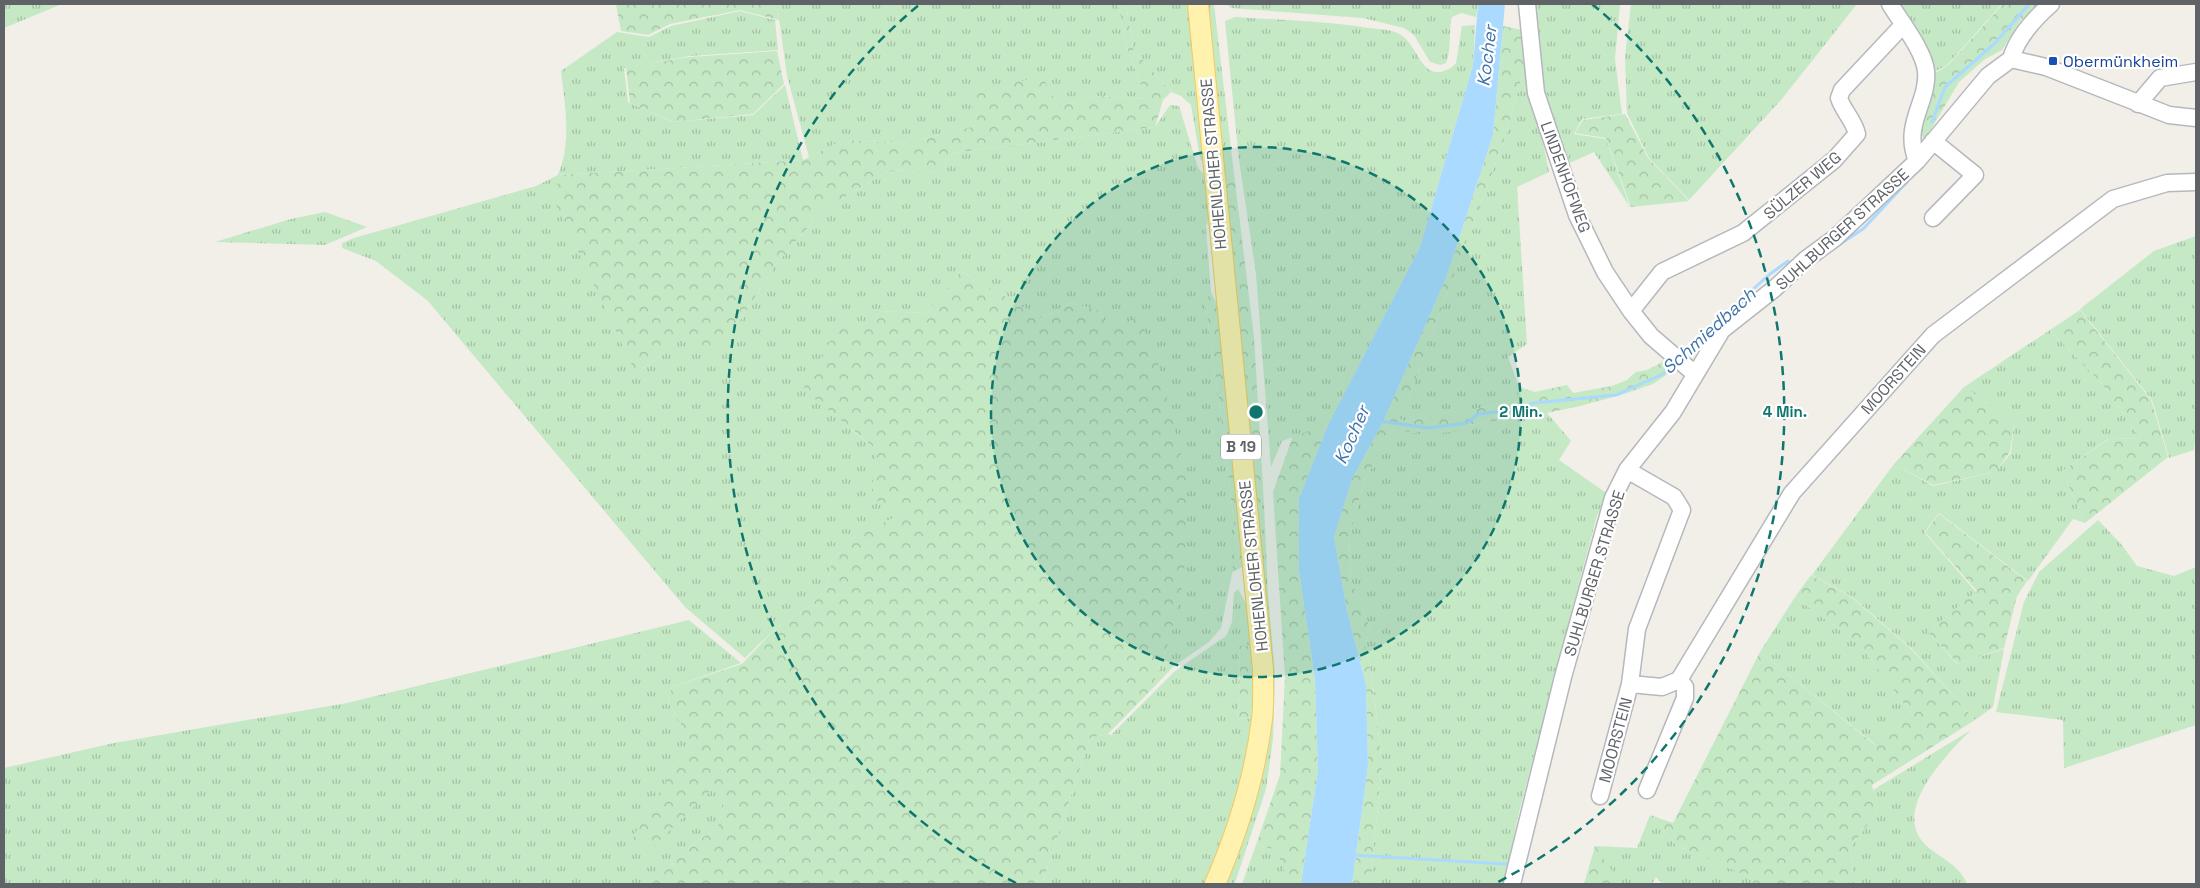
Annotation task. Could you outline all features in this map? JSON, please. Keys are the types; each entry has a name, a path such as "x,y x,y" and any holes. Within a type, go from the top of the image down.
{"main road":[{"name":"HOHENLOHER STRASSE","path":"1198,4 1263,669 1262,718 1250,783 1236,832 1215,884"}],"street":[{"name":"LINDENHOFWEG","path":"1527,4 1536,93 1577,215 1605,272 1631,311 1651,336 1684,363"},
{"path":"1890,4 1921,56 1926,69 1926,80 1914,124 1912,144 1917,161"},
{"path":"2050,4 2023,33 2015,45 2011,59 2046,67 2169,115 2196,118"},
{"name":"SÜLZER WEG","path":"1631,311 1662,272 1743,233 1834,160 1857,134 1855,125 1838,98 1842,90 1903,25"},
{"name":"SUHLBURGER STRASSE","path":"1512,884 1562,677 1613,498 1627,470 1673,412 1684,363 1774,289 1805,260 1835,238 1917,161 1988,76 2011,59"},
{"path":"2138,104 2160,78 2196,72"},
{"path":"1933,141 1975,175 1933,218"},
{"name":"MOORSTEIN","path":"1630,684 1662,687 1679,680 1792,493 1933,335 2113,200 2168,183 2196,182"},
{"name":"MOORSTEIN","path":"1600,796 1630,684 1637,630 1682,510 1674,497 1627,470"},
{"path":"1647,790 1685,698 1685,687 1679,680"}],"green space":[{"path":"4,4 62,4 4,28"},
{"path":"616,4 777,4 779,20 740,10 670,24 648,35 621,31"},
{"path":"777,4 1118,4 1127,48 1146,99 1100,96 906,143 843,140 809,157 787,76"},
{"path":"1118,4 1126,4 1134,54 1141,58 1171,92 1163,100 1155,127 954,153 937,173 890,170 823,210 776,264 742,318 713,354 683,338 636,374 556,205 558,175 803,160 843,140 906,143 976,126 970,93 1042,76 1058,106 1100,96 1146,99 1127,48"},
{"path":"1126,4 1189,4 1204,165 1200,158 1191,105 1181,96 1171,92 1141,58 1134,54"},
{"path":"1205,4 1214,4 1234,174 1221,174"},
{"path":"1227,4 1478,4 1476,17 1461,13 1452,17 1448,58 1446,63 1440,65 1430,62 1414,35 1404,28 1363,18 1231,8"},
{"path":"1535,4 1620,4 1615,59 1622,114 1582,119 1574,134 1606,139 1630,207 1594,152 1565,165 1540,91 1534,26"},
{"path":"1631,4 1857,4 1781,100 1689,200 1649,158 1627,113 1625,57"},
{"path":"1897,4 2002,4 1947,65 1934,72 1927,54"},
{"path":"2003,4 2042,4 2021,20 2002,50 1985,59 1959,82 1924,141 1921,132 1935,73 1948,65"},
{"path":"740,11 775,20 778,50 690,56 624,68 628,102 673,122 753,115 785,85 803,160 558,175 565,150 566,137 566,111 561,71 617,32 649,37 671,26"},
{"path":"1235,17 1335,24 1393,32 1406,39 1425,65 1430,70 1436,72 1447,70 1456,63 1462,26 1475,25 1473,65 1420,247 1328,425 1282,441 1271,467 1256,274 1239,160 1225,21"},
{"path":"1503,26 1523,30 1526,62 1504,141 1408,399 1399,418 1404,421 1436,416 1452,416 1470,410 1518,401 1519,387 1535,392 1567,385 1573,393 1612,386 1627,380 1636,372 1647,370 1659,364 1666,358 1676,368 1653,384 1580,406 1469,425 1453,432 1440,433 1432,430 1412,433 1393,430 1388,435 1362,487 1349,539 1351,580 1371,630 1365,644 1373,684 1382,766 1370,884 1352,884 1368,766 1366,685 1347,611 1334,537 1352,479 1383,422 1446,278 1493,135"},
{"path":"777,51 784,84 753,114 674,122 630,103 626,67 690,57"},
{"path":"1526,62 1549,172 1517,187 1527,344 1508,357 1519,387 1518,401 1470,410 1452,416 1436,416 1404,421 1398,418 1408,399 1504,141"},
{"path":"1170,105 1179,106 1198,168 1205,176 1209,219 1206,226 1211,292 1205,301 1237,549 1221,628 1209,642 1174,666 1151,690 1168,645 1111,331 1098,310 1071,303 1042,318 961,271 927,313 878,311 852,430 876,449 908,511 854,537 832,560 828,585 812,605 776,628 745,658 685,607 428,301 376,261 342,248 342,243 354,238 536,186 558,175 636,374 683,338 713,353 742,318 776,264 823,210 890,170 937,173 954,153 1155,127"},
{"path":"1625,114 1648,158 1689,201 1631,207 1606,138 1575,133 1583,120"},
{"path":"1221,174 1234,174 1254,337 1264,504 1256,509"},
{"path":"325,212 367,227 325,245 215,242 291,219"},
{"path":"2196,236 2196,429 2194,450 2169,458 2152,400 2080,309 2154,251"},
{"path":"961,271 1042,318 1071,303 1098,310 1111,331 1139,316 1160,369 1187,480 1184,578 1168,645 1151,690 1108,734 1090,738 1042,884 651,884 696,842 718,827 725,801 718,783 651,849 631,841 667,779 691,743 668,701 672,687 742,664 776,628 812,605 828,585 832,560 854,537 907,511 871,499 876,449 803,389 840,323 862,324 878,311 927,313"},
{"path":"1211,292 1219,308 1246,565 1231,573 1237,549 1205,301"},
{"path":"2080,310 2151,400 2168,457 2085,523 2062,471 2109,439 2140,438 2104,386 2050,330"},
{"path":"2050,330 2104,386 2140,438 2108,439 2062,471 2085,523 2073,519 2028,581 1939,513 1924,532 1976,592 1928,632 1957,664 2004,649 1993,707 1975,720 1911,648 1851,596 1812,575 1894,464 1933,486 1995,472 2011,453 2014,423 1964,387"},
{"path":"1964,387 2014,423 2010,452 1995,472 1933,485 1894,464"},
{"path":"1547,413 1571,441 1559,460 1609,495 1597,515 1517,820 1505,884 1370,884 1382,766 1373,684 1365,644 1371,630 1351,580 1349,539 1362,487 1388,435 1393,430 1412,433 1432,430 1453,431 1469,425"},
{"path":"1328,425 1299,498 1299,571 1315,680 1318,770 1301,884 1289,884 1277,850 1256,845 1280,775 1285,678 1273,492 1293,436"},
{"path":"1264,504 1268,594 1275,674 1273,739 1266,789 1238,874 1234,884 1224,884 1247,828 1257,794 1266,747 1256,509"},
{"path":"1939,514 2027,581 2017,596 2004,648 1958,664 1928,632 1977,591 1925,532"},
{"path":"2098,520 2121,544 2137,566 2174,576 2196,567 2196,725 2064,768 2063,720 1996,712 2024,602 2039,572"},
{"path":"1811,575 1850,596 1910,648 1975,720 1872,785 1878,811 1850,848 1854,884 1752,884 1754,879 1676,845 1650,815 1673,823 1760,652 1875,745 1911,713 1860,645 1795,597"},
{"path":"1238,589 1250,611 1254,645 1239,646 1240,696 1237,718 1251,719 1235,804 1204,884 1042,884 1090,738 1111,735 1175,671 1226,636 1232,622 1234,593"},
{"path":"1795,597 1860,645 1911,713 1876,745 1760,652"},
{"path":"689,620 741,663 672,687 668,701 691,743 667,779 631,841 651,848 718,783 725,801 718,827 696,842 651,884 4,884 4,768 114,743 347,703"},
{"path":"1254,645 1254,691 1251,719 1237,718 1240,696 1239,646"},
{"path":"1971,730 1948,754 1925,786 1917,802 1914,819 1918,834 1929,848 1951,863 1964,877 1967,884 1854,884 1850,848 1878,811 1873,790"},
{"path":"1650,815 1676,845 1755,879 1752,884 1663,884 1656,877 1652,884 1619,884 1595,846 1637,848"},
{"path":"1256,845 1278,850 1289,884 1242,884"},
{"path":"1595,846 1619,881 1619,884 1584,884"}],"water":[{"name":"Kocher","path":"1478,4 1505,4 1493,135 1446,278 1383,422 1352,479 1334,537 1347,611 1366,685 1368,766 1352,884 1301,884 1318,770 1315,680 1299,571 1299,498 1328,425 1420,247 1473,65"}],"waterway":[{"name":"Schmiedbach","path":"1932,122 1945,87 1995,43 2029,4"},
{"name":"Schmiedbach","path":"1837,246 1863,229 1908,181"},
{"name":"Schmiedbach","path":"1681,354 1770,274 1788,261"},
{"name":"Schmiedbach","path":"1380,421 1428,428 1467,423 1478,414 1514,410 1534,403 1616,395 1663,374 1673,362"},
{"path":"1352,855 1506,864"}],"place":[{"name":"Obermünkheim","path":"2053,61"}]}
